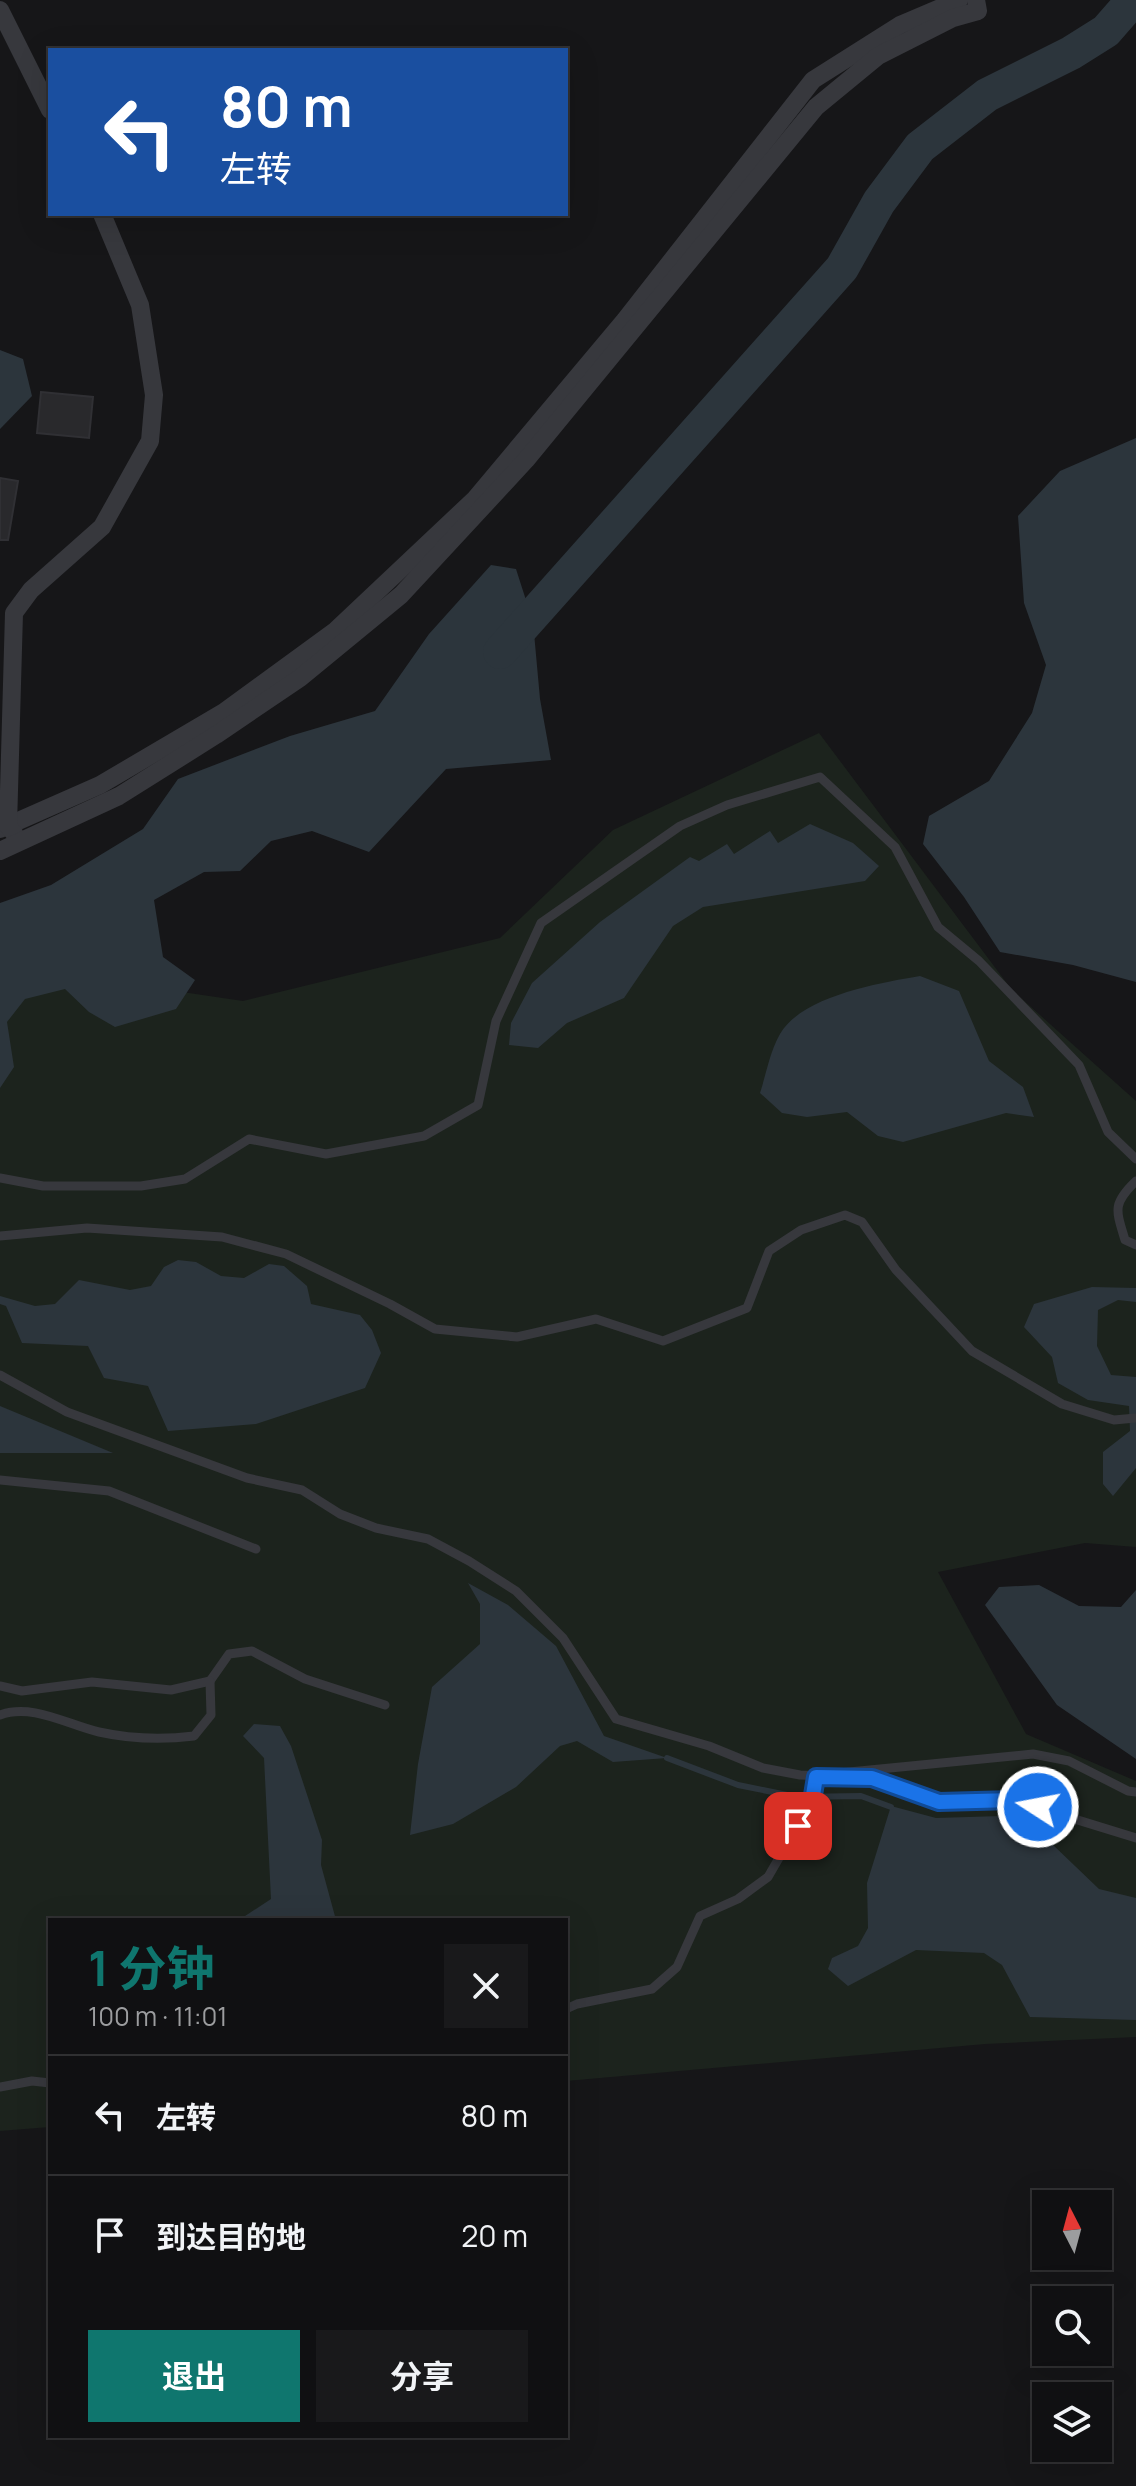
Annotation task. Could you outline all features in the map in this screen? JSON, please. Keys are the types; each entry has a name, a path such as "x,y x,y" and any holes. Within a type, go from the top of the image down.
{"street":[{"path":"4,827 100,785 212,719 335,631 475,499 625,320 813,80 900,25 959,0"},
{"path":"0,851 119,796 216,735 300,678 401,595 526,460 816,107 878,56 977,5"},
{"path":"3,19 48,106"},
{"path":"20,842 4,827 14,613 31,590 102,527 150,441 154,395 140,305 103,216"}],"lane":[{"path":"0,1178 43,1186 141,1186 185,1179 249,1139 326,1154 424,1136 478,1105 496,1021 541,923 680,826 727,805 820,777 895,847 938,927 979,961 1079,1065 1108,1132 1136,1159"},
{"path":"1136,1181 1121,1195 1117,1213 1125,1240 1136,1245"},
{"path":"0,1236 87,1228 222,1237 286,1254 435,1329 517,1337 596,1319 663,1341 747,1308 769,1251 801,1230 845,1215 862,1222 896,1270 972,1351 1062,1404 1114,1420 1136,1418"},
{"path":"0,1375 67,1412 247,1478 302,1490 340,1514 376,1528 428,1539 469,1561 516,1591 563,1638 616,1719 709,1746 763,1768 816,1777 872,1778 939,1802 1013,1800 1136,1838"},
{"path":"0,1480 109,1491 256,1549"},
{"path":"0,1715 7,1712 37,1713 99,1732 158,1740 194,1736 211,1715 210,1681 229,1654 252,1651 305,1679 385,1705"},
{"path":"0,1686 22,1691 92,1682 171,1690 210,1681"},
{"path":"816,1777 867,1768 1033,1754 1069,1761 1128,1791 1136,1792"},
{"path":"568,2008 652,1989 677,1967 700,1916 738,1899 768,1877 812,1801 816,1777"},
{"path":"0,2087 32,2081 48,2083"}],"shaded area":[{"path":"0,350 23,359 32,396 0,429"},
{"path":"1136,438 1136,982 1073,965 1000,952 964,897 923,844 929,816 989,781 1032,713 1046,665 1024,603 1018,516 1060,471"},
{"path":"491,565 516,569 533,622 540,699 551,760 446,769 369,852 312,831 271,841 240,871 204,872 154,900 163,957 195,980 176,1009 115,1027 89,1012 65,989 25,999 7,1022 14,1067 0,1088 0,903 51,885 143,829 178,779 290,736 375,711 429,634"},
{"path":"819,733 1012,990 1136,1101 1136,1547 1085,1543 938,1572 1026,1734 1136,1781 1136,2037 985,2044 568,2081 568,1918 48,1918 48,2127 0,2131 0,969 13,967 243,1001 500,938 613,830"},
{"path":"810,824 853,843 879,866 865,881 703,907 673,926 624,998 567,1023 538,1048 509,1045 511,1023 532,983 600,922 690,857 699,861 727,844 734,854 770,831 778,843"},
{"path":"920,976 959,991 989,1061 1023,1087 1034,1117 1006,1113 903,1142 878,1136 847,1112 807,1117 782,1113 760,1093 780,1034 805,1010 843,993"},
{"path":"178,1260 196,1262 221,1276 244,1278 269,1264 284,1266 307,1286 311,1304 360,1315 372,1330 381,1353 365,1388 256,1424 168,1431 148,1386 104,1378 88,1346 22,1343 6,1306 0,1304 0,1296 35,1306 55,1304 79,1280 130,1290 151,1286 164,1267"},
{"path":"1092,1287 1136,1288 1136,1302 1118,1300 1098,1310 1097,1346 1111,1375 1136,1377 1136,1468 1113,1496 1103,1484 1103,1452 1130,1431 1129,1406 1088,1400 1058,1383 1052,1357 1024,1327 1034,1304"},
{"path":"0,1406 113,1453 0,1453"},
{"path":"468,1583 508,1605 556,1646 604,1736 667,1758 613,1762 577,1741 560,1746 516,1787 453,1824 410,1835 418,1764 432,1687 480,1644 480,1604"},
{"path":"1039,1585 1079,1606 1121,1607 1136,1590 1136,1759 1057,1705 985,1605 999,1587"},
{"path":"254,1724 280,1726 291,1746 322,1840 321,1865 335,1918 242,1918 271,1899 264,1758 243,1736"},
{"path":"891,1806 936,1818 1001,1816 1051,1843 1099,1889 1136,1898 1136,2020 1030,2017 1002,1965 984,1953 916,1950 848,1986 828,1969 832,1958 858,1946 868,1928 867,1883"}],"building":[{"path":"41,392 93,397 89,438 37,433"},
{"path":"0,478 18,481 8,540 0,540"}],"waterway":[{"path":"500,652 842,268 879,202 920,147 987,95 1071,53 1106,31 1133,0"},
{"path":"667,1758 738,1785 797,1797 861,1796 891,1807"}],"route":[{"path":"798,1826 812,1801 816,1777 872,1778 939,1802 1013,1800 1038,1807"}]}
